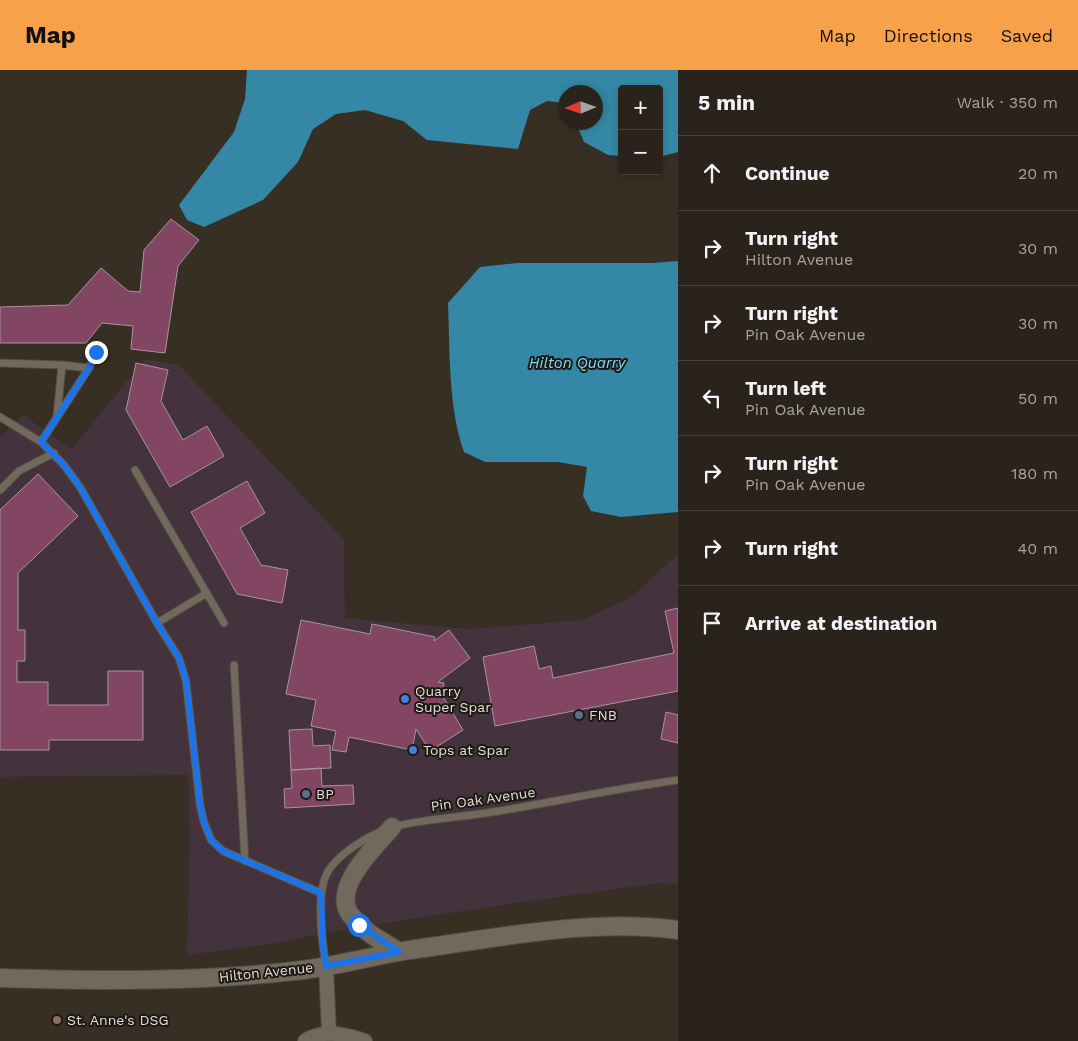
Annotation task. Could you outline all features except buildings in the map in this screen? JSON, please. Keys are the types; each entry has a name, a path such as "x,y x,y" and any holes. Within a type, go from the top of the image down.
{"street":[{"path":"392,827 350,878 346,894 348,910 359,925 399,952"},
{"name":"Hilton Avenue","path":"0,978 67,980 224,978 326,966 399,952 523,933 593,927 650,926 678,930"},
{"path":"326,966 329,1033"},
{"path":"305,1041 309,1038 329,1033 365,1041"}],"lane":[{"path":"41,442 89,368 96,352"},
{"path":"0,362 89,368"},
{"path":"57,419 62,365"},
{"path":"0,417 41,442 54,453 80,487 157,623 179,658 186,680 200,805 211,840 223,851 321,893"},
{"path":"0,490 19,471 54,453"},
{"path":"135,470 224,623"},
{"path":"157,623 207,594"},
{"path":"234,665 245,861"},
{"name":"Pin Oak Avenue","path":"326,966 323,946 321,893 328,870 367,837 392,827 430,819 503,811 634,786 678,780"}],"shaded area":[{"path":"145,359 179,365 344,540 345,618 469,629 582,620 630,598 678,554 678,884 659,883 509,904 346,929 277,943 187,955 190,832 188,775 0,777 0,437 23,415 72,449"}],"water":[{"path":"247,70 678,70 678,152 663,156 663,85 618,85 618,156 608,155 584,142 579,130 603,130 603,85 558,85 558,102 547,101 530,110 518,149 427,140 403,121 365,110 336,114 313,129 298,162 263,200 204,227 187,220 179,205 234,132 245,99"},
{"name":"Hilton Quarry","path":"678,261 678,512 621,517 591,511 583,496 587,467 558,462 485,462 464,452 452,397 448,303 480,267 518,263 652,263"}],"place":[{"name":"Quarry Super Spar","path":"405,699"},
{"name":"FNB","path":"579,715"},
{"name":"Tops at Spar","path":"413,750"},
{"name":"BP","path":"306,794"},
{"name":"St. Anne's DSG","path":"57,1020"}],"route":[{"path":"96,352 89,368 41,442 54,453 80,487 157,623 179,658 186,680 200,805 211,840 223,851 321,893 323,946 326,966 399,952 359,925"}]}
